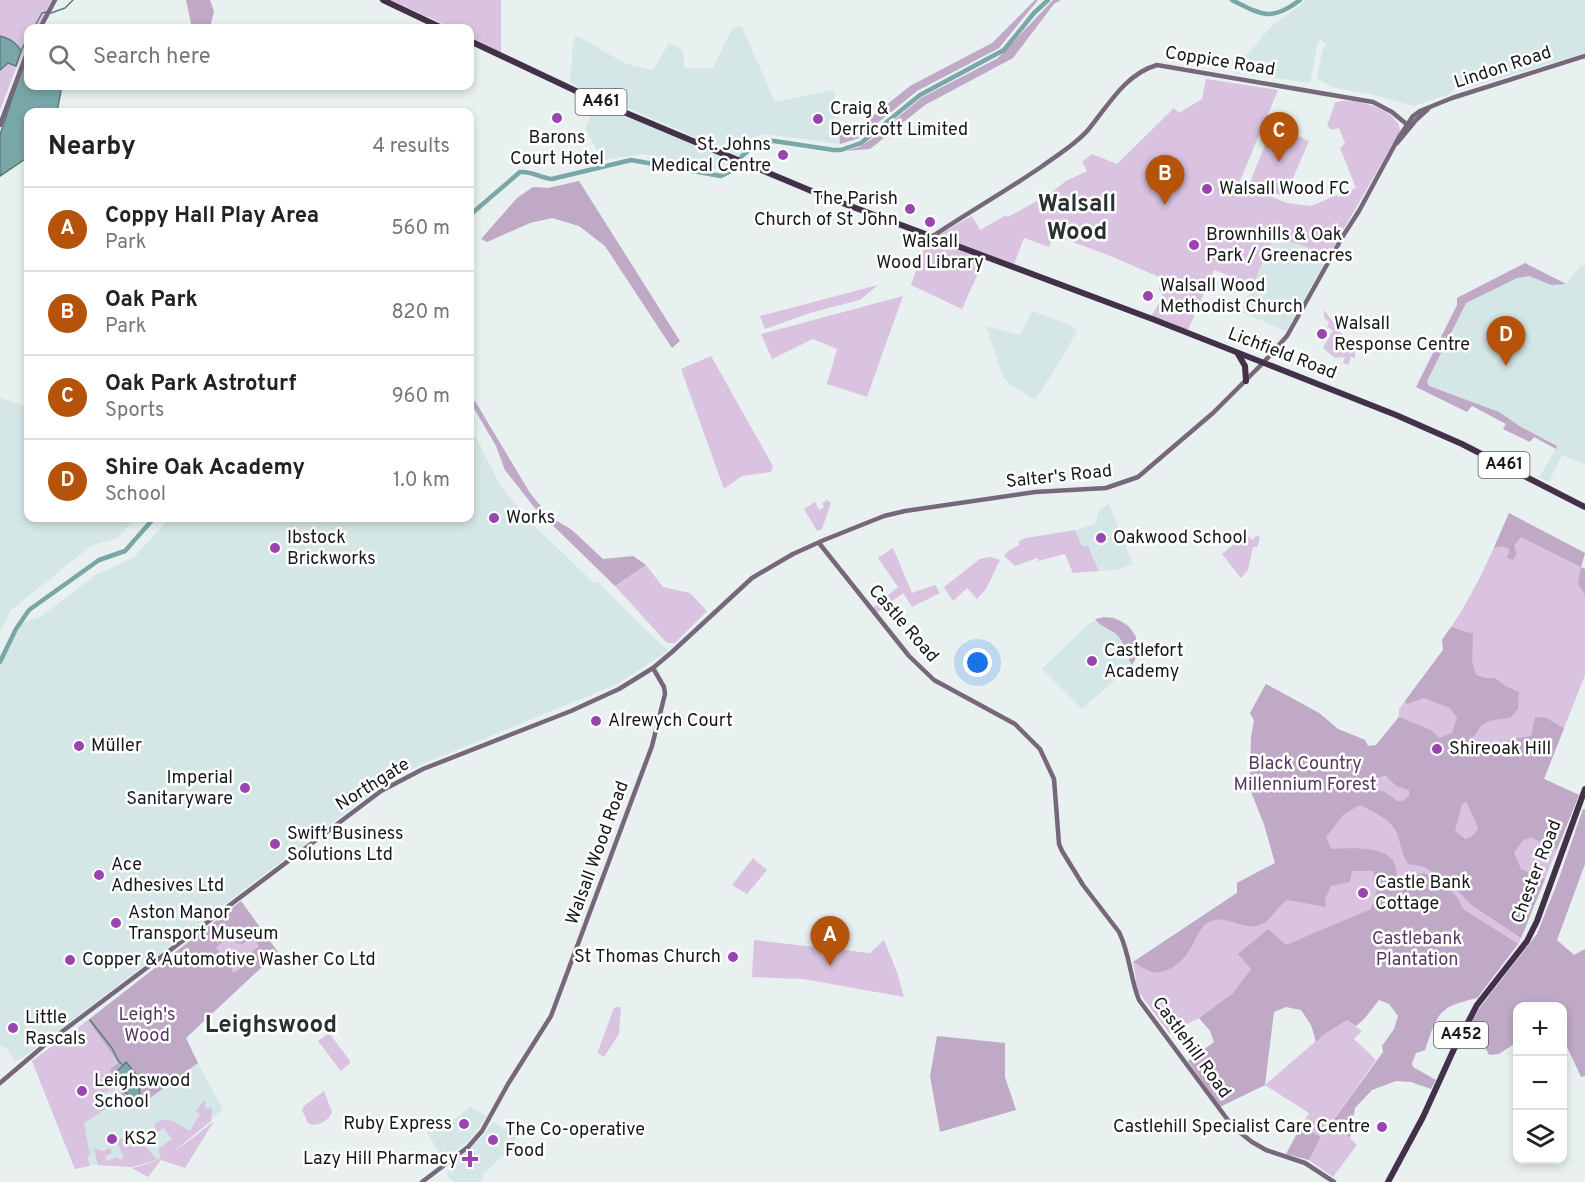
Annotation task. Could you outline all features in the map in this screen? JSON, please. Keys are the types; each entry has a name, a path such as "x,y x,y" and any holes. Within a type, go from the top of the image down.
{"highway":[{"path":"383,0 434,24"},
{"name":"A461","path":"474,43 593,99 734,159 821,195 930,235"},
{"name":"Lichfield Road","path":"930,235 1337,391 1448,438 1585,507"},
{"path":"1238,354 1245,366 1246,381"},
{"name":"Chester Road","path":"1388,1182 1423,1117 1477,1005 1527,941 1537,921 1585,789"}],"main road":[{"path":"43,24 55,0"},
{"name":"Lindon Road","path":"1408,125 1420,111 1461,95 1585,56"},
{"path":"0,125 24,61"},
{"name":"Coppice Road","path":"930,235 989,202 1070,147 1123,87 1150,67 1157,65 1373,102 1392,112 1408,125"},
{"name":"Salter's Road","path":"819,543 884,516 905,511 1035,492 1106,488 1130,481 1150,468 1246,381 1287,336 1408,125"},
{"name":"Northgate","path":"0,1083 47,1043 381,792 427,767 594,702 653,668 697,631 723,603 752,578 793,554 819,543"},
{"name":"Castle Road","path":"819,543 909,656 934,680 1015,724 1040,748 1054,779 1058,816"},
{"name":"Walsall Wood Road","path":"422,1182 468,1147 482,1131 555,1008 652,746 665,694 664,687 653,668"},
{"name":"Castlehill Road","path":"1058,816 1059,844 1062,851 1083,885 1122,939 1129,960 1134,988 1140,1000 1219,1110 1233,1127 1252,1142 1266,1150 1305,1163 1334,1182"}],"shaded area":[{"path":"1307,0 1585,0 1585,53 1464,89 1459,85 1449,94 1414,106 1370,94 1331,87 1317,78 1322,52 1326,44 1320,39 1310,83 1232,72 1272,26"},
{"path":"733,27 742,27 775,102 834,90 840,144 764,134 756,137 739,156 570,83 573,44 576,35 626,64 653,70 669,43 683,50 684,68 713,68"},
{"path":"596,104 730,159 729,165 721,170 644,154 603,160 585,129"},
{"path":"1274,236 1329,255 1286,331 1241,312"},
{"path":"1525,263 1566,284 1582,264 1585,267 1585,464 1562,455 1549,482 1539,477 1556,449 1534,437 1530,442 1503,429 1506,424 1472,406 1467,412 1416,387 1457,305 1457,298"},
{"path":"1032,311 1063,322 1077,330 1066,352 1035,400 1008,383 1003,377 986,326 1020,335"},
{"path":"0,398 24,406 24,522 131,522 118,538 92,545 11,610 0,631"},
{"path":"474,434 500,485 528,520 594,583 597,582 668,651 617,684 422,764 382,785 22,1058 15,1061 6,1048 0,1046 0,666 23,622 41,617 94,576 134,557 166,522 474,522"},
{"name":"Oakwood School","path":"1109,504 1133,564 1120,569 1099,571 1094,558 1082,546 1075,530 1095,524 1099,510"},
{"name":"Castlefort Academy","path":"1104,617 1112,617 1128,624 1137,642 1137,658 1082,709 1042,669 1088,624"},
{"name":"Leighswood School","path":"88,1020 118,1064 139,1106 198,1063 223,1110 174,1151 157,1160 132,1167 94,1165 75,1169 32,1061"},
{"path":"471,1107 487,1116 469,1140 444,1160 427,1132 438,1124 441,1128"},
{"path":"493,1122 517,1136 510,1149 484,1173 481,1182 454,1182 447,1175 450,1166 482,1137"}],"green space":[{"path":"0,0 52,0 40,24 24,24 24,53 0,110"},
{"path":"186,0 210,0 214,11 211,24 191,24"},
{"path":"391,0 501,0 501,53 474,39 474,24 443,24"},
{"path":"1035,0 1038,0 999,48 917,91 859,138 840,144 839,132 859,127 910,86 992,43"},
{"path":"1053,0 1061,0 1054,4 1013,58 925,105 870,149 846,151 859,147 873,138 921,98 998,58"},
{"path":"1206,79 1278,90 1239,183 1287,203 1311,206 1356,188 1340,148 1345,143 1339,128 1332,130 1327,126 1335,103 1351,101 1373,106 1384,111 1398,123 1400,131 1329,255 1274,236 1253,285 1214,270 1188,330 1151,317 1163,296 1159,289 1161,278 1113,257 1054,235 1049,247 1024,238 1014,264 937,235 972,216 980,230 1006,215 1008,217 1048,195 1066,181 1087,171 1082,162 1092,154 1117,164 1174,108 1179,113 1202,99"},
{"path":"1273,126 1309,141 1285,197 1250,182"},
{"path":"579,181 680,341 672,348 605,246 579,226 552,218 530,223 487,242 481,239 517,198 533,187 548,188"},
{"path":"928,237 984,260 962,309 911,285"},
{"path":"1525,263 1566,284 1552,285 1529,276 1517,278 1466,303 1427,381 1429,386 1499,412 1521,427 1557,446 1556,449 1534,437 1530,442 1503,429 1506,424 1472,406 1467,412 1416,387 1457,305 1457,298"},
{"path":"878,285 860,300 813,312 765,329 760,316"},
{"path":"903,296 867,397 827,384 837,349 813,339 772,359 761,334"},
{"path":"1324,310 1341,333 1355,346 1355,358 1351,357 1348,365 1343,363 1345,357 1335,358 1323,348 1333,330 1327,327 1329,322 1324,318"},
{"path":"711,356 773,466 771,472 742,476 724,489 681,369"},
{"path":"474,402 530,493 549,516 572,530 603,559 633,556 646,565 615,586 534,507 505,470 496,446 474,408"},
{"path":"827,500 831,503 822,529 817,531 804,509 815,502 819,510 824,507 822,503"},
{"name":"Castlebank Plantation","path":"1509,513 1585,553 1581,567 1585,569 1585,675 1544,779 1579,795 1519,943 1478,997 1447,1007 1441,1013 1251,969 1233,993 1199,1018 1169,1033 1138,991 1133,962 1237,893 1237,883 1275,863 1264,824 1250,789 1251,738 1254,720 1250,713 1266,684 1319,713 1338,729 1365,740 1368,746 1376,745 1399,717 1399,709 1443,650 1442,640 1471,594"},
{"path":"1509,513 1585,553 1581,567 1521,537 1514,546 1517,554 1513,560 1507,558 1510,549 1502,546 1494,548"},
{"path":"1075,530 1082,546 1088,546 1099,571 1073,573 1065,554 1038,561 1037,558 1015,566 1004,556 1019,545 1019,541 1026,538"},
{"path":"1247,534 1252,540 1257,535 1260,538 1257,547 1253,547 1248,570 1241,578 1222,554"},
{"path":"893,548 912,593 935,585 940,593 912,607 903,593 877,613 873,608 898,587 878,558"},
{"path":"990,557 1000,560 986,589 977,599 967,588 953,601 944,587 980,559"},
{"path":"646,565 663,587 690,593 707,611 675,643 667,643 615,586"},
{"path":"1581,567 1585,569 1585,595 1578,584"},
{"path":"1104,617 1121,622 1133,632 1138,648 1132,665 1119,637 1095,619"},
{"name":"Black Country Millennium Forest","path":"1451,627 1473,634 1472,661 1476,675 1495,678 1505,686 1519,692 1518,709 1510,718 1485,723 1475,736 1468,739 1488,754 1510,739 1531,736 1535,717 1546,718 1564,728 1544,779 1579,795 1557,849 1542,844 1532,837 1523,840 1514,853 1521,869 1545,879 1521,938 1473,906 1447,881 1424,867 1408,864 1396,831 1390,823 1360,805 1344,814 1326,837 1331,849 1376,850 1392,860 1396,869 1396,881 1424,873 1444,883 1457,897 1463,909 1518,944 1477,998 1454,1005 1441,1014 1436,1020 1425,1050 1416,1053 1412,1063 1413,1067 1436,1080 1431,1089 1411,1082 1396,1081 1372,1090 1355,1108 1350,1138 1333,1121 1383,1052 1382,1046 1394,1029 1398,1016 1389,1004 1379,1000 1356,1026 1347,1020 1316,1042 1311,1025 1301,1010 1286,1007 1274,1012 1265,1085 1220,1107 1188,1061 1214,1042 1210,1031 1199,1018 1233,993 1251,969 1238,954 1268,929 1286,945 1371,909 1377,890 1373,882 1374,871 1352,871 1350,882 1331,886 1325,899 1326,907 1287,900 1267,921 1257,926 1225,920 1211,921 1205,924 1183,959 1167,970 1155,973 1133,962 1237,893 1237,883 1275,863 1264,824 1250,789 1251,738 1254,720 1250,713 1266,684 1319,713 1338,729 1365,740 1368,746 1376,745 1399,717 1431,730 1439,738 1452,733 1457,718 1450,708 1424,698 1407,704 1405,701 1443,650 1442,640","holes":["1385,775 1396,786 1409,790 1409,796 1402,801 1397,801 1385,792 1369,788 1364,781","1466,801 1478,827 1473,835 1465,839 1455,831 1462,804"]},
{"path":"1583,809 1585,809 1585,864 1557,940 1574,955 1585,949 1585,1076 1581,1077 1567,1047 1567,1002 1513,1002 1513,1045 1499,1054 1489,1055 1472,1021 1537,934"},
{"path":"753,858 767,870 747,894 732,885"},
{"name":"Leigh's Wood","path":"241,901 278,952 186,1038 198,1063 139,1106 122,1095 110,1070 118,1063 88,1020","holes":["229,938 242,944 253,938 259,946 243,958 247,964 234,973 216,947","124,1063 136,1074 140,1093 131,1098 125,1092 125,1085 117,1070"]},
{"path":"229,938 240,942 253,938 259,946 243,958 247,964 233,974 216,947"},
{"path":"754,940 870,953 884,940 904,997 803,979 752,977"},
{"path":"616,1007 621,1007 619,1034 604,1057 598,1051"},
{"path":"88,1020 118,1064 111,1070 118,1087 99,1095 106,1109 84,1123 90,1166 75,1169 32,1061"},
{"path":"1347,1020 1362,1031 1354,1039 1376,1060 1333,1121 1357,1145 1333,1177 1309,1160 1321,1137 1301,1126 1309,1113 1265,1085 1323,1035"},
{"path":"329,1033 350,1061 341,1071 318,1041"},
{"path":"937,1036 1005,1043 1005,1077 1016,1110 940,1132 930,1076"},
{"path":"324,1091 332,1112 325,1121 318,1124 308,1123 302,1110 304,1106"},
{"path":"204,1100 207,1109 211,1107 212,1110 211,1121 174,1151 161,1158 158,1149 172,1139 164,1128 157,1132 154,1124 168,1120 190,1131 200,1114 196,1111"},
{"path":"214,1121 185,1168 161,1160 148,1177 132,1168 166,1156"},
{"path":"1301,1126 1321,1137 1309,1160 1286,1154"},
{"path":"137,1135 157,1160 132,1167 98,1165 94,1148 103,1151 110,1148 112,1153 105,1156 107,1161 118,1157 120,1160 124,1158 116,1141 127,1136 128,1142 131,1143 137,1141"}],"water":[{"path":"0,36 12,41 21,51 16,66 8,63 0,70"},
{"path":"22,68 24,69 24,90 61,90 58,108 24,108 24,160 0,176 0,135"},
{"path":"126,1062 136,1074 140,1093 135,1099 125,1092 124,1082 117,1071"}],"waterway":[{"path":"51,13 65,8 73,0"},
{"path":"474,212 520,172 552,179 631,160 721,176 733,170 742,156 761,141 834,150 861,143 920,95 1004,50 1034,13 1048,0"},
{"path":"1232,0 1266,14 1274,14 1300,0"},
{"path":"36,24 42,13 47,12"},
{"path":"21,51 24,45"},
{"path":"0,662 16,629 29,610 99,560 125,551 150,522"},
{"path":"90,1020 123,1065"}],"place":[{"name":"Barons Court Hotel","path":"557,118"},
{"name":"Craig & Derricott Limited","path":"818,119"},
{"name":"St. Johns Medical Centre","path":"783,155"},
{"name":"Oak Park Astroturf","path":"1279,162"},
{"name":"Walsall Wood FC","path":"1207,189"},
{"name":"Oak Park","path":"1165,205"},
{"name":"The Parish Church of St John","path":"910,209"},
{"name":"Walsall Wood Library","path":"930,222"},
{"name":"Brownhills & Oak Park / Greenacres","path":"1194,245"},
{"name":"Walsall Wood Methodist Church","path":"1148,296"},
{"name":"Walsall Response Centre","path":"1322,334"},
{"name":"Shire Oak Academy","path":"1506,366"},
{"name":"Works","path":"494,518"},
{"name":"Oakwood School","path":"1101,538"},
{"name":"Ibstock Brickworks","path":"275,548"},
{"name":"Castlefort Academy","path":"1092,661"},
{"name":"Alrewych Court","path":"596,721"},
{"name":"Müller","path":"79,746"},
{"name":"Shireoak Hill","path":"1437,749"},
{"name":"Imperial Sanitaryware","path":"245,788"},
{"name":"Swift Business Solutions Ltd","path":"275,844"},
{"name":"Ace Adhesives Ltd","path":"99,875"},
{"name":"Castle Bank Cottage","path":"1363,893"},
{"name":"Aston Manor Transport Museum","path":"116,923"},
{"name":"St Thomas Church","path":"733,957"},
{"name":"Copper & Automotive Washer Co Ltd","path":"70,960"},
{"name":"Coppy Hall Play Area","path":"830,966"},
{"name":"Little Rascals","path":"13,1028"},
{"name":"Leighswood School","path":"82,1091"},
{"name":"Ruby Express","path":"464,1124"},
{"name":"Castlehill Specialist Care Centre","path":"1382,1127"},
{"name":"KS2","path":"112,1139"},
{"name":"The Co-operative Food","path":"493,1140"},
{"name":"Lazy Hill Pharmacy","path":"470,1159"}],"district":[{"name":"Walsall Wood","path":"1077,219"},
{"name":"Leighswood","path":"271,1026"}]}
